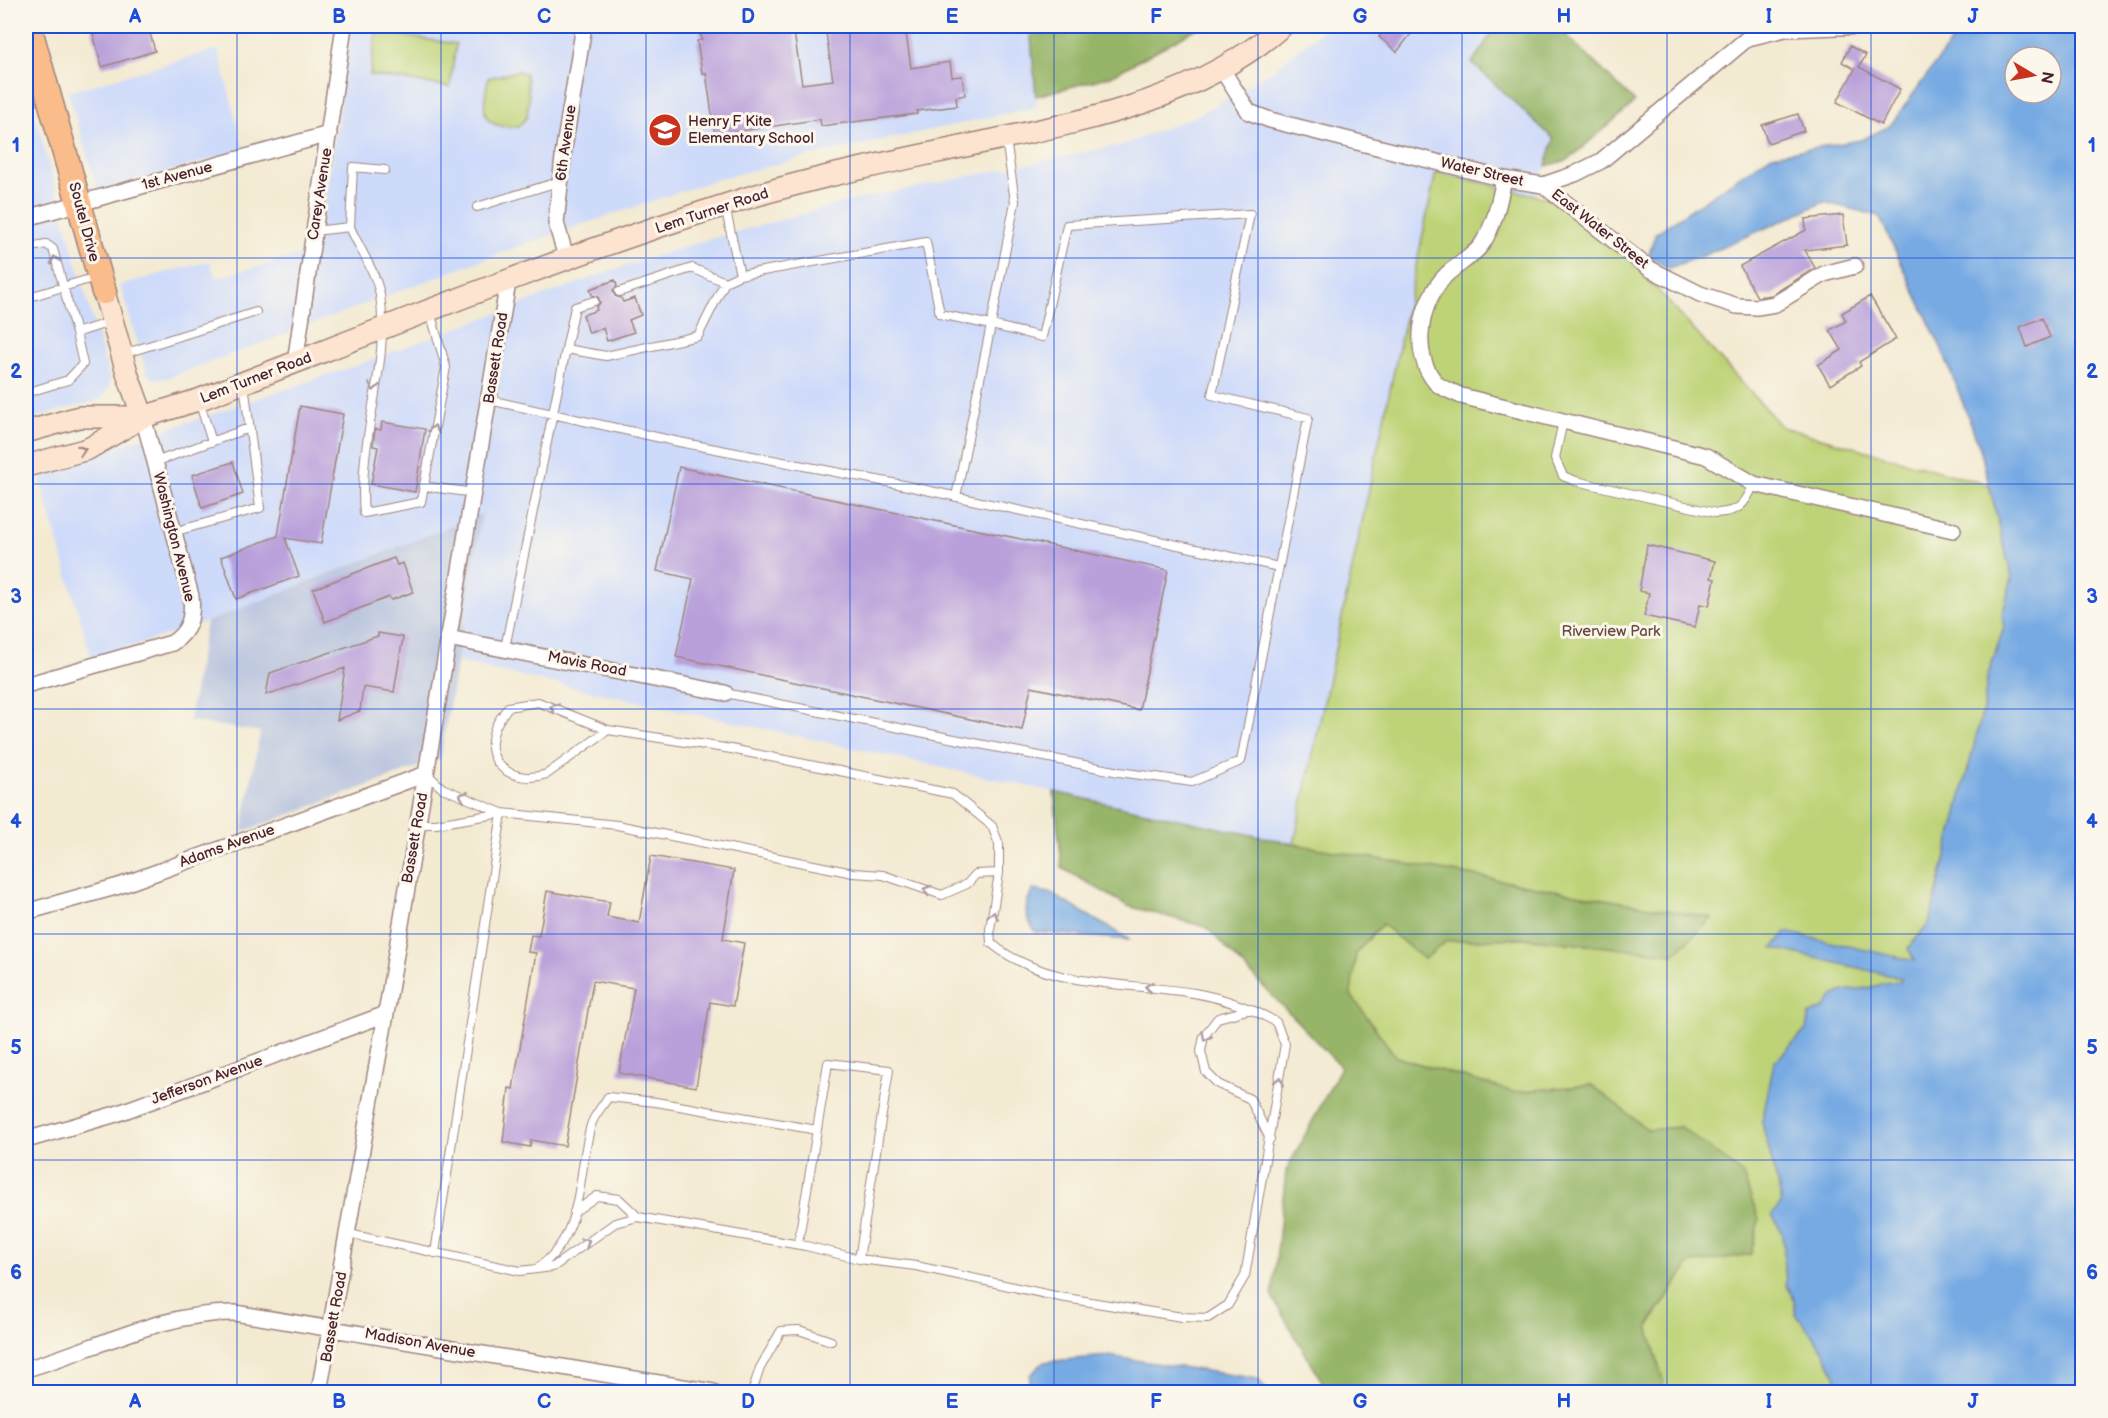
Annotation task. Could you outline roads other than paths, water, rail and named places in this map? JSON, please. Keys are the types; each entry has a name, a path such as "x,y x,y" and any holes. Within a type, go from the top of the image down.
{"main road":[{"name":"Soutel Drive","path":"29,26 121,354 143,417"},
{"name":"Lem Turner Road","path":"26,466 88,449 143,417 198,400 567,260 724,205 814,178 1114,113 1163,96 1221,68 1282,26"},
{"name":"Lem Turner Road","path":"26,432 79,417 143,417"}],"street":[{"name":"Carey Avenue","path":"295,363 344,26"},
{"name":"6th Avenue","path":"567,260 556,223 584,26"},
{"name":"Water Street","path":"1221,68 1249,112 1270,120 1504,179 1544,184 1575,174 1601,161 1748,38 1785,29 1867,26"},
{"name":"1st Avenue","path":"26,218 329,134"},
{"path":"1504,179 1494,222 1480,247 1447,274 1429,297 1420,332 1424,362 1437,385 1461,396 1706,456 1754,484 1953,530"},
{"name":"East Water Street","path":"1544,184 1650,269 1700,294 1737,306 1757,308 1775,304 1824,274 1855,266"},
{"name":"Bassett Road","path":"319,1392 333,1328 508,282"},
{"name":"Washington Avenue","path":"26,685 172,643 182,637 189,626 192,612 191,596 143,417"},
{"name":"Mavis Road","path":"448,638 725,693"},
{"name":"Adams Avenue","path":"26,912 119,886 426,774"},
{"name":"Jefferson Avenue","path":"26,1140 116,1114 386,1014"},
{"name":"Madison Avenue","path":"26,1369 70,1356 178,1317 210,1313 235,1314 333,1328 713,1392"}],"lane":[{"path":"956,497 1015,202 1006,138"},
{"path":"385,170 353,167 350,227 379,292 383,330 361,483 364,513 421,502 446,367 430,312"},
{"path":"477,207 561,181"},
{"path":"724,205 740,275"},
{"path":"566,349 606,356 698,336 725,282 740,275 926,242 940,314 1042,337 1066,225 1250,214 1212,395 1308,418 1241,761 1192,782 1119,772 725,693"},
{"path":"314,231 350,227"},
{"path":"26,393 68,380 83,364 52,249 46,244 36,246"},
{"path":"620,292 692,268 725,282"},
{"path":"26,298 63,288 101,284"},
{"path":"505,648 555,414 575,307 594,301"},
{"path":"121,354 256,312"},
{"path":"76,333 112,321"},
{"path":"173,532 260,508 244,382"},
{"path":"489,399 678,442 956,497 1279,567"},
{"path":"198,400 212,442"},
{"path":"1563,421 1555,458 1563,476 1576,481 1716,513 1733,512 1746,503 1754,484"},
{"path":"155,462 249,428"},
{"path":"423,486 474,493"},
{"path":"349,1234 520,1271 553,1267 615,1223 638,1217 798,1244 859,1259 916,1266 1060,1297 1182,1317 1208,1318 1228,1305 1245,1276 1285,1044 1276,1022 1253,1009 1196,993 1049,974 1004,953 991,943 990,929 999,873 999,844 992,826 953,794 731,749 608,730 538,702 508,707 495,728 492,749 497,764 517,778 537,777 547,774 608,730"},
{"path":"426,774 442,788 502,813"},
{"path":"435,1253 502,813"},
{"path":"418,824 436,824 502,813 617,825 853,873 883,875 942,895 967,884 976,874 999,873"},
{"path":"1253,1009 1218,1018 1204,1036 1201,1051 1206,1072 1218,1084 1250,1099 1270,1139"},
{"path":"798,1244 828,1063 889,1070 859,1259"},
{"path":"537,1269 554,1256 570,1232 592,1122 608,1097 656,1102 817,1130"},
{"path":"574,1212 597,1196 619,1199 638,1217"},
{"path":"752,1392 760,1368 782,1330 799,1330 831,1341"}],"water":[{"path":"1957,26 2082,26 2082,1392 1837,1392 1836,1378 1824,1351 1796,1314 1793,1295 1786,1285 1783,1233 1772,1215 1782,1202 1762,1122 1774,1063 1806,1030 1809,1015 1826,1007 1834,995 1889,982 1900,982 1901,978 1773,948 1786,932 1915,961 1908,948 1929,924 1984,706 1987,678 2004,627 2002,615 2012,578 1980,448 1944,354 1879,216 1824,202 1707,254 1669,268 1648,257 1656,233 1772,155 1861,140 1890,126 1959,31"},
{"path":"1033,890 1050,893 1130,940 1036,932 1026,912"},
{"path":"1108,1356 1258,1379 1268,1392 1029,1392 1030,1375 1044,1362"}],"place":[{"name":"Henry F Kite Elementary School","path":"665,130"}],"park label":[{"name":"Riverview Park","path":"1611,631"}]}
